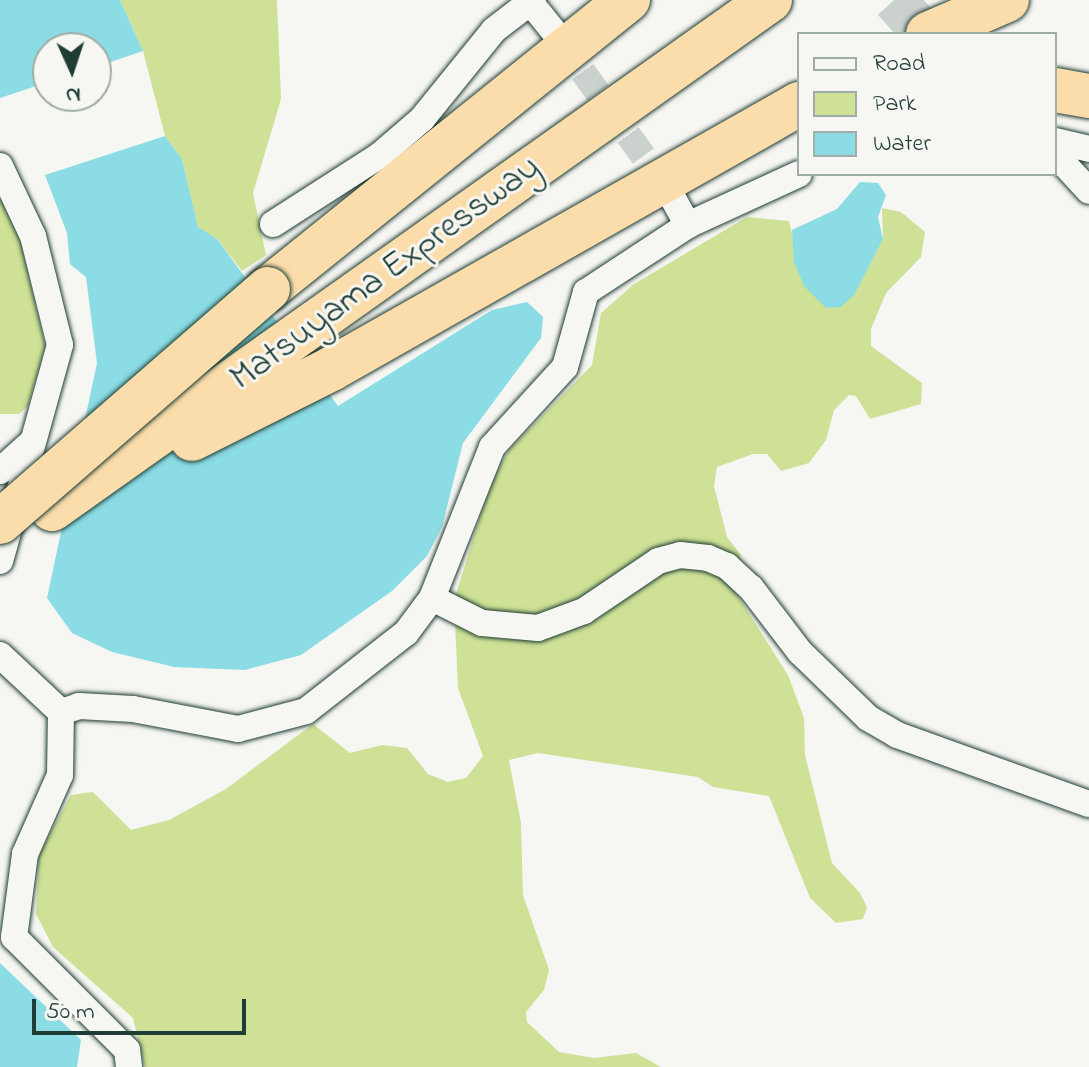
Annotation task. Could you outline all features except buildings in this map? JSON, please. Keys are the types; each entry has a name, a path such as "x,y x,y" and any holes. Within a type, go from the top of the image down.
{"highway":[{"path":"0,522 268,289 628,0"},
{"name":"Matsuyama Expressway","path":"0,546 770,0"},
{"path":"933,32 1007,0"},
{"path":"1057,90 1089,96"},
{"path":"52,509 331,369 797,105"}],"street":[{"path":"273,224 379,156 422,119 494,30 531,1 553,30"},
{"path":"1057,141 1089,149"},
{"path":"1057,156 1089,191"},
{"path":"0,166 33,236 60,345 0,561"},
{"path":"61,712 99,706 238,729 270,725 306,711 406,633 432,598 492,447 565,367 586,292 688,225 797,175"},
{"path":"670,193 688,225"},
{"path":"0,471 32,442"},
{"path":"432,598 482,623 538,628 584,611 658,561 680,555 708,558 751,588 800,652 868,718 897,735 1089,804"},
{"path":"0,655 61,712 60,775 25,854 14,937 127,1050 129,1067"}],"green space":[{"path":"120,0 277,0 281,99 253,193 266,255 242,271 218,240 198,228 182,159 165,136 143,51"},
{"path":"0,197 21,243 45,346 28,406 19,414 0,414"},
{"path":"882,208 901,212 925,232 921,257 886,293 871,329 871,346 922,383 921,404 870,419 856,396 849,395 834,410 826,440 809,463 781,471 767,454 753,454 717,467 714,486 727,537 741,555 729,582 788,675 804,718 805,755 832,863 860,893 867,907 863,919 836,923 810,898 769,796 713,787 698,777 538,753 509,760 521,823 523,895 549,970 544,990 526,1012 527,1022 559,1052 594,1058 636,1053 661,1067 145,1067 133,1018 53,947 36,914 39,854 71,795 93,792 131,830 169,820 226,789 313,724 350,753 382,745 407,748 428,774 448,782 466,778 483,756 458,688 454,601 489,487 509,450 592,365 601,313 634,284 747,217 789,221 804,286 883,239"}],"water":[{"path":"0,0 120,0 143,51 112,62 112,32 32,32 32,87 0,98"},
{"path":"165,136 182,159 198,227 218,240 338,406 492,310 527,302 543,317 541,338 463,443 442,527 427,556 392,591 301,655 245,670 174,667 112,652 72,633 47,598 97,363 86,277 70,264 67,233 45,175"},
{"path":"860,182 878,183 886,195 878,217 883,239 854,295 841,307 826,308 804,286 794,262 792,230 837,209"},
{"path":"0,963 81,1040 77,1067 0,1067"}],"tunnel":[{"path":"894,0 923,32"},
{"path":"560,40 670,193"}]}
